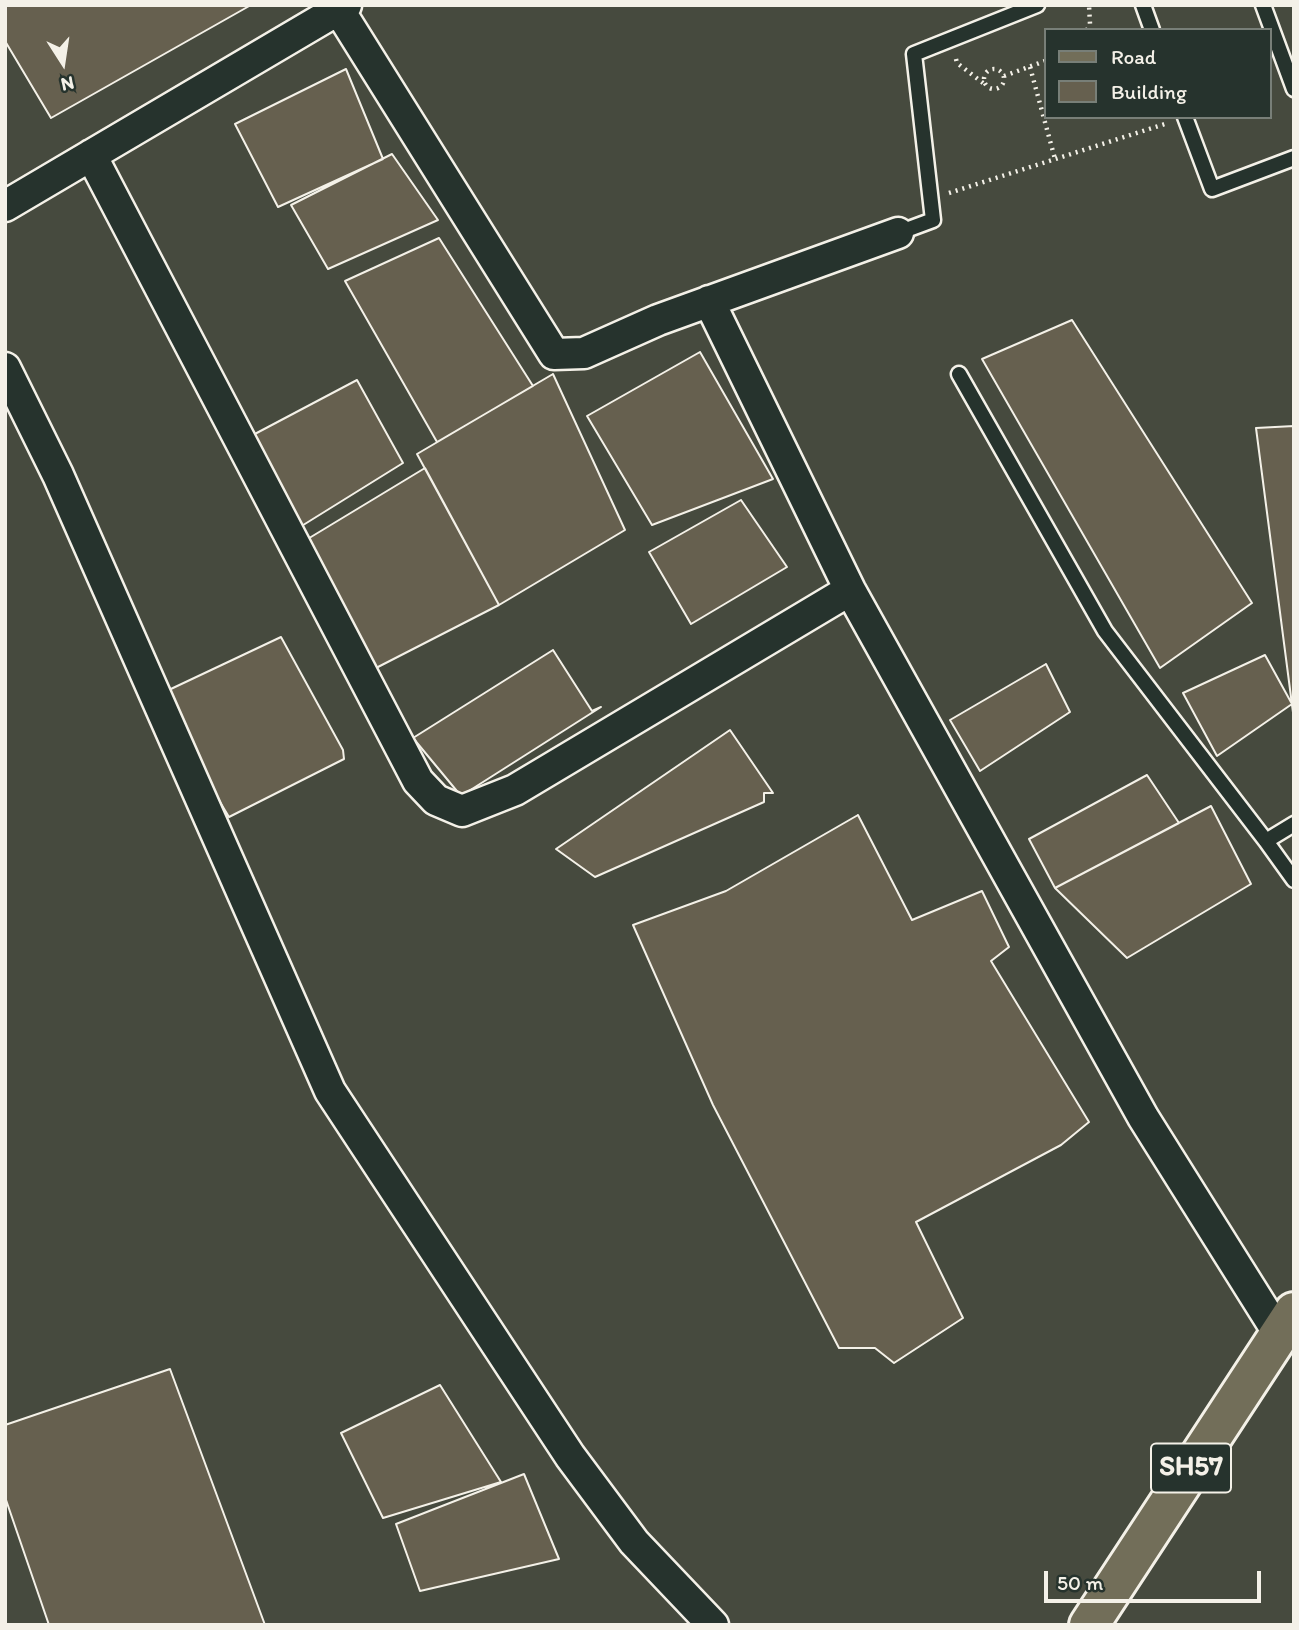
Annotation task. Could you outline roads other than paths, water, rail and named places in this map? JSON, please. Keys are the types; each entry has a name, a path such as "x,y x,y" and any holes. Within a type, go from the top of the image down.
{"main road":[{"name":"SH57","path":"1089,1625 1287,1323"}],"street":[{"path":"5,206 343,7 554,354 584,353 658,320 898,233"},
{"path":"91,155 418,781 436,800 462,811 515,790 850,590"},
{"path":"709,301 850,590 1143,1117 1287,1323"},
{"path":"5,368 58,475 330,1091 570,1456 634,1542 713,1625"}],"lane":[{"path":"898,233 933,220 914,54 1037,5"},
{"path":"1143,5 1151,28"},
{"path":"1263,5 1294,89"},
{"path":"1185,119 1212,189 1294,158"},
{"path":"959,374 1105,631 1294,880"},
{"path":"1266,841 1294,824"}]}
